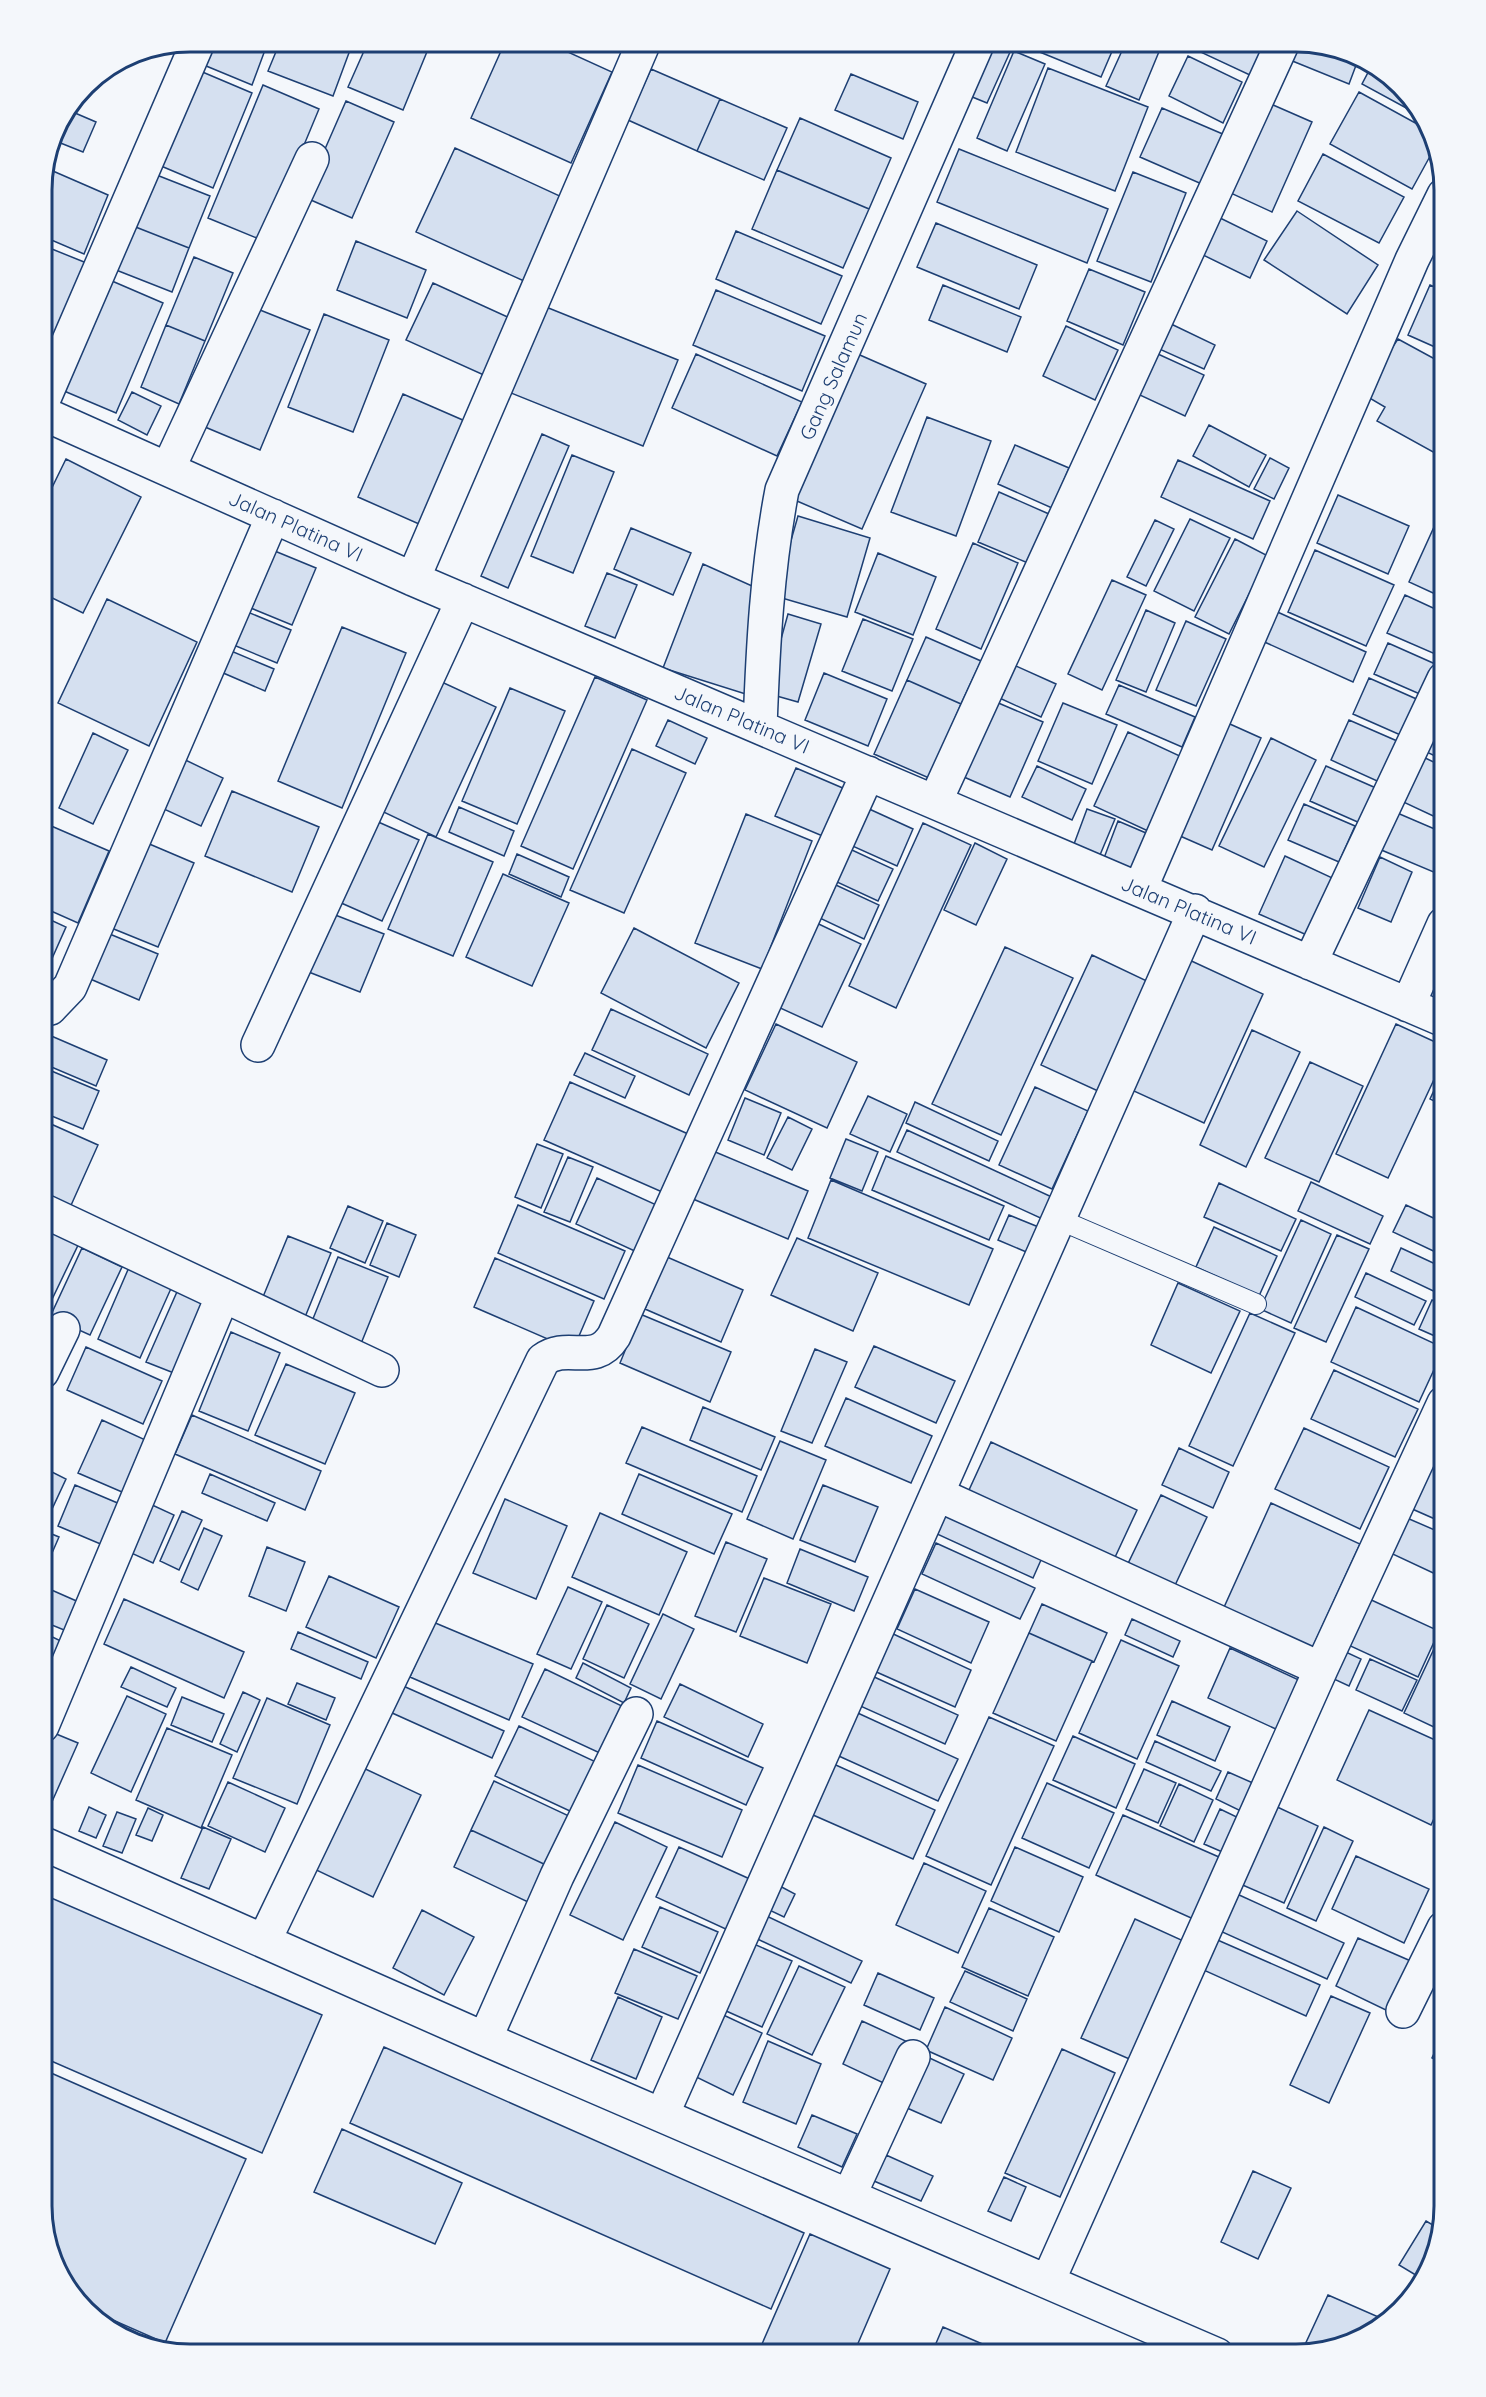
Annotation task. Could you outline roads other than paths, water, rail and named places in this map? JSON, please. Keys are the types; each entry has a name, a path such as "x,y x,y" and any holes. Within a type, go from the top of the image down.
{"street":[{"path":"53,378 194,52"},
{"path":"413,579 640,52"},
{"name":"Gang Salamun","path":"760,727 764,622 770,554 782,490 973,53"},
{"path":"935,802 1278,53"},
{"path":"168,469 312,159"},
{"path":"1140,889 1412,260 1433,217"},
{"name":"Jalan Platina VI","path":"53,418 413,579 1195,911 1433,1015"},
{"path":"53,1006 70,987 273,516"},
{"path":"258,1045 463,600"},
{"path":"1310,963 1433,702"},
{"path":"264,1941 543,1360 559,1352 594,1354 607,1347 614,1336 868,773"},
{"path":"662,2115 1195,911"},
{"path":"1408,1005 1433,949"},
{"path":"52,1215 382,1370"},
{"path":"52,1702 223,1295"},
{"path":"52,1351 63,1329"},
{"path":"1048,2281 1321,1669 1433,1427"},
{"path":"937,1494 1137,1588 1321,1669"},
{"path":"485,2039 557,1876 636,1714"},
{"path":"52,1847 485,2039 1192,2344"},
{"path":"1403,2011 1433,1950"},
{"path":"849,2196 913,2057"}],"lane":[{"path":"1058,1219 1256,1304"}]}
